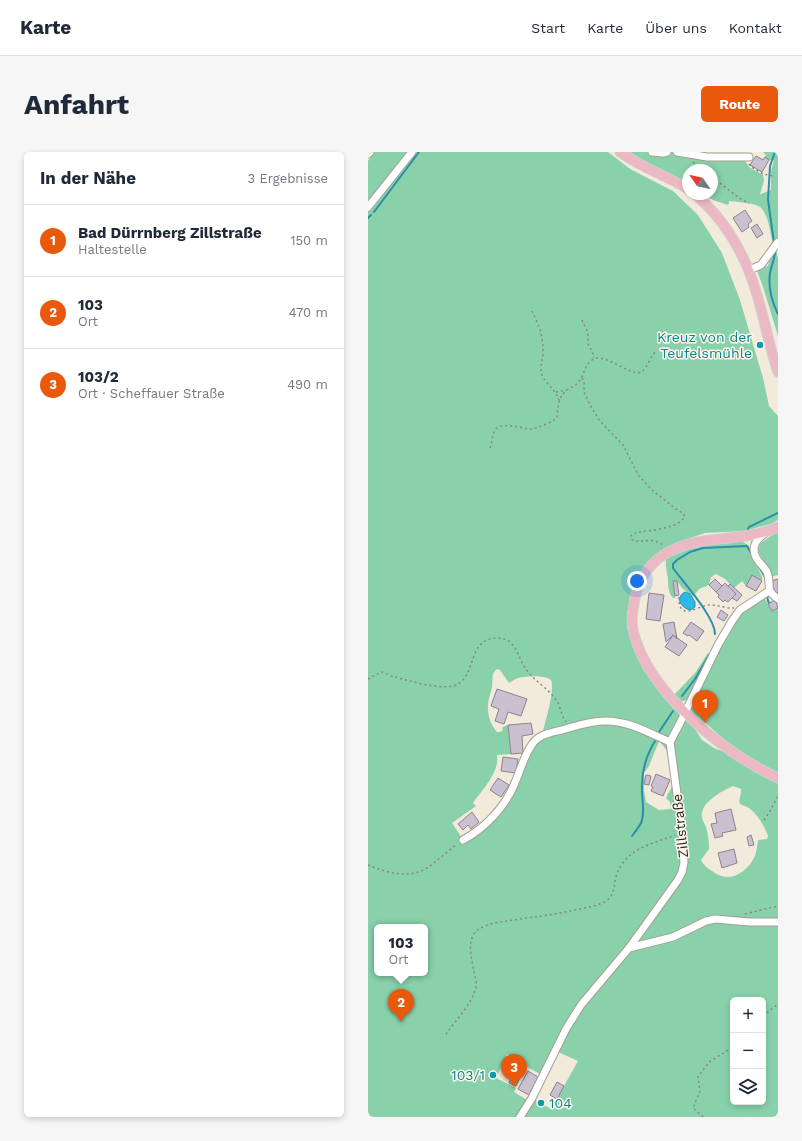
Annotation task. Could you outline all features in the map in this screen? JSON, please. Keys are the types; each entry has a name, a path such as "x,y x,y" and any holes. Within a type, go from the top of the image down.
{"main road":[{"path":"620,152 647,169 682,186"},
{"path":"702,200 729,232 749,270 778,372"},
{"path":"778,527 766,532 689,543 670,551 654,562 640,582 635,596 632,621 633,633 645,662 670,696 716,740 752,765 778,778"}],"street":[{"path":"368,207 412,152"},
{"path":"652,152 668,152"},
{"path":"677,152 714,158 749,157"},
{"path":"749,270 761,265 775,245"},
{"path":"754,545 758,538 766,532"},
{"path":"742,536 751,539 754,545 755,554 767,572 767,592"},
{"path":"767,592 778,599"},
{"path":"463,840 481,829 502,805 514,786 526,755 535,740 544,735 575,726 603,721 617,722 634,726 670,742 718,645 732,621 740,610 767,592"},
{"name":"Zillstraße","path":"520,1117 532,1098 575,1014 629,948 678,880 682,872 684,863 682,831 670,742"},
{"path":"629,948 673,936 706,921 715,919 778,922"}],"path":[{"path":"749,157 750,166 763,174 773,176"},
{"path":"718,182 739,198 749,203"},
{"path":"532,311 542,338 544,351 541,373 556,392 559,403"},
{"path":"582,320 588,333 588,344 594,358"},
{"path":"556,392 567,390 576,385 582,378 586,367 594,358 600,357 621,365 636,373 641,372 646,367 654,352"},
{"path":"582,378 584,381 584,392 590,405 599,420 623,445 639,476 652,490 684,514 685,517 684,520 676,525 638,532 633,534 631,539 633,541 643,542 655,541 667,547 670,551"},
{"path":"490,448 497,428 503,426 531,429 554,421 557,418 559,403 567,390"},
{"path":"679,597 680,605 686,611 690,612 708,604 722,608 736,608"},
{"path":"368,679 381,672 421,683 437,686 453,686 465,678 474,655 483,642 493,638 504,638 514,646 526,669 557,701 564,719 575,726"},
{"path":"764,820 778,796"},
{"path":"446,1034 471,1000 476,986 470,952 471,941 478,929 490,924 566,912 597,905 610,897 618,870 632,852 682,831"},
{"path":"368,865 397,874 411,874 430,866 463,840"},
{"path":"740,916 778,906"},
{"path":"766,1014 778,1004"},
{"path":"703,1117 693,1108 700,1091 698,1077 709,1062 730,1049"}],"green space":[{"path":"374,152 407,152 398,163 403,168 415,152 608,152 630,169 673,191 698,215 722,253 740,300 763,378 769,406 778,416 778,520 771,524 744,531 705,533 679,542 653,557 638,576 633,587 627,613 627,627 643,669 678,713 693,726 702,740 778,782 778,919 751,919 751,923 778,924 778,1117 368,1117 368,161","holes":["497,669 500,670 509,683 518,678 531,676 544,677 551,680 551,698 543,731 541,733 576,722 603,718 624,721 636,725 659,735 659,740 630,728 608,724 575,727 542,737 533,746 514,787 499,812 478,833 464,841 452,823 476,806 473,803 485,787 496,768 497,755 511,754 508,725 503,727 502,731 497,732 493,727 489,716 488,703 493,675","659,741 669,755 673,766 673,783 666,798 670,802 671,809 659,810 646,802 644,773 649,766","733,786 741,789 739,800 740,804 749,808 758,817 768,836 767,839 758,840 755,856 748,867 733,876 721,876 706,866 701,860 709,849 709,841 706,827 702,818 702,813 704,807 712,798 723,791","558,1052 578,1061 551,1109 529,1097 527,1100 514,1092 516,1088 496,1078 507,1054 524,1062 525,1066 546,1077"]},
{"path":"630,152 688,152 744,159 749,167 763,175 764,181 761,194 771,190 771,171 774,160 769,160 765,157 766,155 763,152 778,152 778,239 773,243 767,219 760,207 729,201 728,205 713,200 718,200 718,164 682,164 682,181 660,171"},
{"path":"777,246 778,336 758,273 758,270 768,266 771,254"},
{"path":"778,531 778,575 770,577 758,550 761,543"},
{"path":"743,542 748,545 762,577 762,581 752,576 746,586 742,581 734,588 725,579 716,574 711,577 709,585 699,589 693,597 682,588 677,581 673,581 675,598 673,598 670,594 668,586 666,559 668,557 682,550 697,546"},
{"path":"764,597 772,611 778,608 778,773 762,766 732,747 707,724 692,713 691,710 709,667 738,616"},
{"path":"708,653 710,655 688,699 681,701 674,695 695,673"}],"water":[{"path":"685,592 690,594 695,602 695,607 691,610 685,608 680,603 680,597"}],"building":[{"path":"756,156 763,160 765,157 769,160 762,172 750,165"},
{"path":"745,210 752,221 748,224 749,227 742,232 733,218"},
{"path":"757,224 763,234 757,238 751,228"},
{"path":"752,575 762,581 756,591 746,586"},
{"path":"715,579 722,586 716,592 709,585"},
{"path":"778,579 778,599 771,581"},
{"path":"673,581 677,581 679,595 675,596"},
{"path":"725,583 736,594 728,602 725,600 723,602 718,597 719,595 716,592"},
{"path":"730,584 742,595 737,601 732,598 736,594 728,586"},
{"path":"649,593 664,595 660,621 646,619"},
{"path":"775,600 778,608 772,611 768,604"},
{"path":"721,610 728,615 724,621 717,617"},
{"path":"674,622 677,639 673,635 666,642 663,624"},
{"path":"691,622 704,631 697,641 689,635 688,636 683,633"},
{"path":"673,635 687,645 679,656 665,647"},
{"path":"497,689 527,699 521,716 508,712 504,724 495,721 499,709 491,706"},
{"path":"531,723 533,734 522,736 523,753 511,754 508,725"},
{"path":"503,757 518,759 516,773 501,771"},
{"path":"656,774 670,780 663,796 651,791 653,787 651,786"},
{"path":"646,775 651,776 649,785 644,784"},
{"path":"498,778 509,785 501,797 490,790"},
{"path":"731,809 736,830 722,833 723,836 715,838 711,824 717,823 715,813"},
{"path":"472,812 479,822 471,829 468,825 463,830 458,824"},
{"path":"751,835 754,845 749,846 747,837"},
{"path":"734,849 737,863 722,868 718,853"},
{"path":"518,1063 525,1066 516,1086 509,1083"},
{"path":"528,1071 538,1077 529,1095 518,1089"},
{"path":"557,1082 564,1086 557,1099 550,1095"}],"waterway":[{"path":"374,212 419,152"},
{"path":"774,243 768,200 770,166 775,152"},
{"path":"368,218 371,215"},
{"path":"775,251 770,273 770,289 778,314"},
{"path":"748,529 749,527 778,513"},
{"path":"715,634 710,618 673,568 673,564 690,552 703,548 747,546 751,553"},
{"path":"758,565 766,579"},
{"path":"767,595 770,604"},
{"path":"682,696 695,679 709,655"},
{"path":"659,732 673,711"},
{"path":"632,836 640,825 642,818 642,779 647,757 655,741"}],"place":[{"name":"Kreuz von der Teufelsmühle","path":"760,345"},
{"name":"Bad Dürrnberg Zillstraße","path":"705,723"},
{"name":"103","path":"401,1022"},
{"name":"103/1","path":"493,1075"},
{"name":"103/2","path":"514,1087"},
{"name":"104","path":"541,1103"}]}
